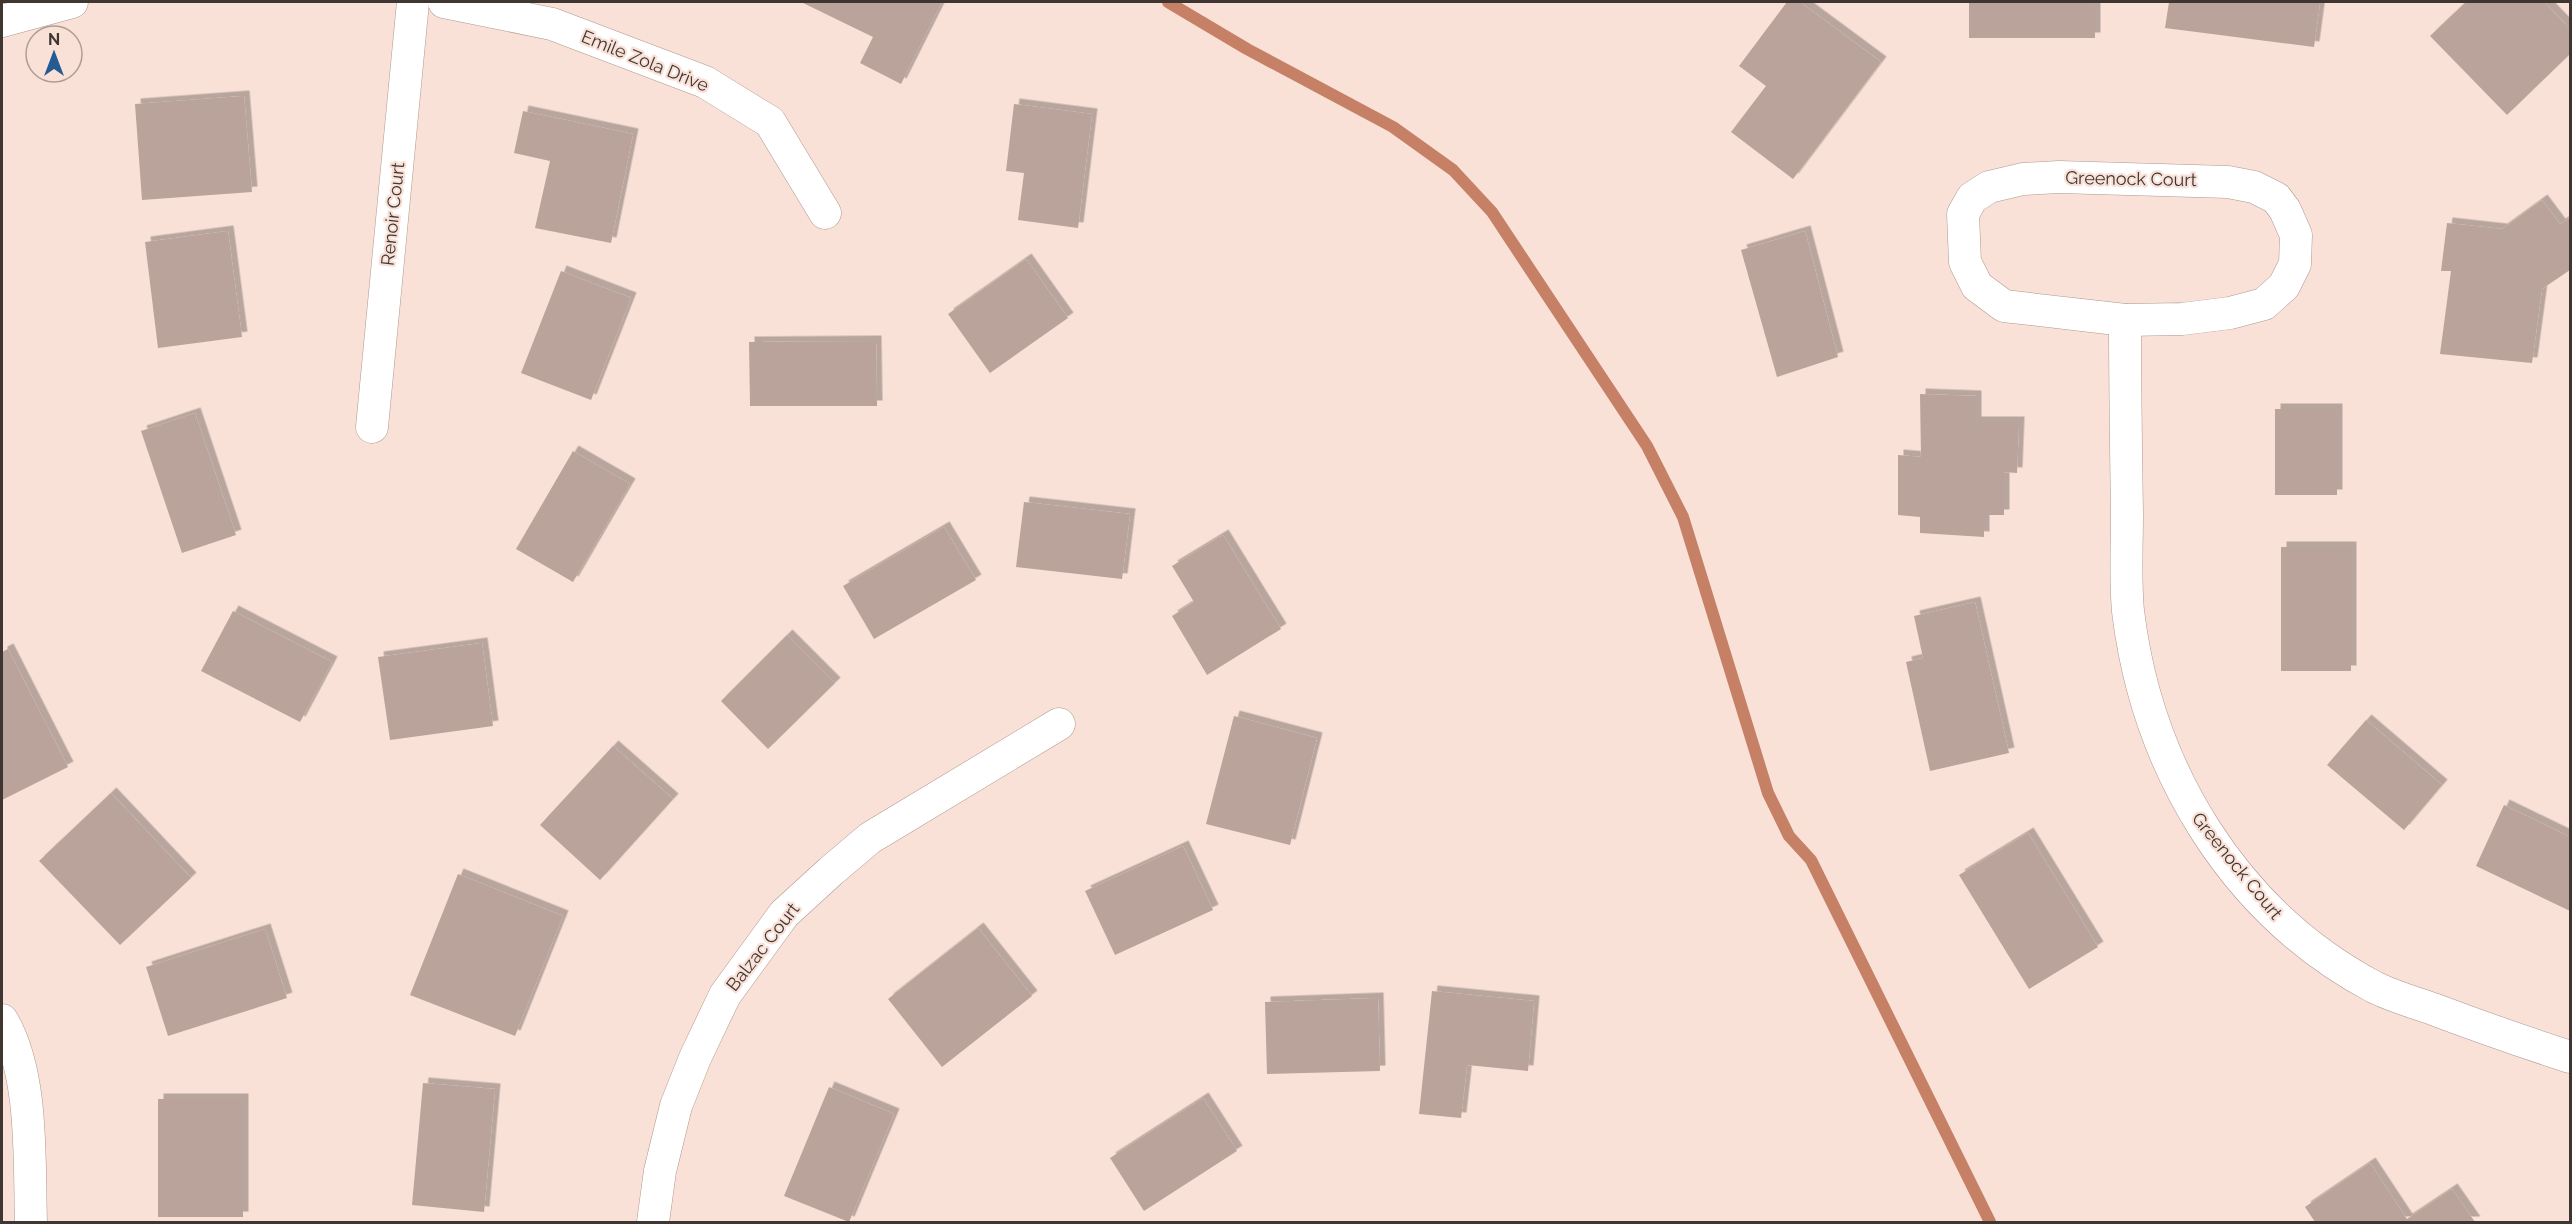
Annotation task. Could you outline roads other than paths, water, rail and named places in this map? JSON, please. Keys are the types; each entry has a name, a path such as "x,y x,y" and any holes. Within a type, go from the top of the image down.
{"street":[{"path":"2,21 72,2"},
{"name":"Renoir Court","path":"372,427 413,2"},
{"name":"Emile Zola Drive","path":"444,2 552,24 705,82 770,122 825,213"},
{"name":"Greenock Court","path":"2023,178 2228,182 2254,187 2276,198 2285,210 2296,235 2295,264 2284,286 2264,304 2230,313 2182,319 2125,320 2004,306 1977,286 1965,262 1962,237 1963,214 1972,198 1989,187 2023,178"},
{"name":"Greenock Court","path":"2125,320 2128,610 2139,671 2151,716 2187,803 2213,843 2250,889 2280,922 2331,962 2376,988 2498,1034 2571,1057"},
{"name":"Balzac Court","path":"653,1222 660,1171 676,1106 695,1058 725,995 784,915 870,838 1059,724"},
{"path":"2,1020 19,1065 27,1106 31,1222"}],"waterway":[{"path":"1168,2 1247,49 1393,127 1453,170 1492,212 1647,446 1683,517 1768,793 1789,836 1811,860 1990,1222"}]}
